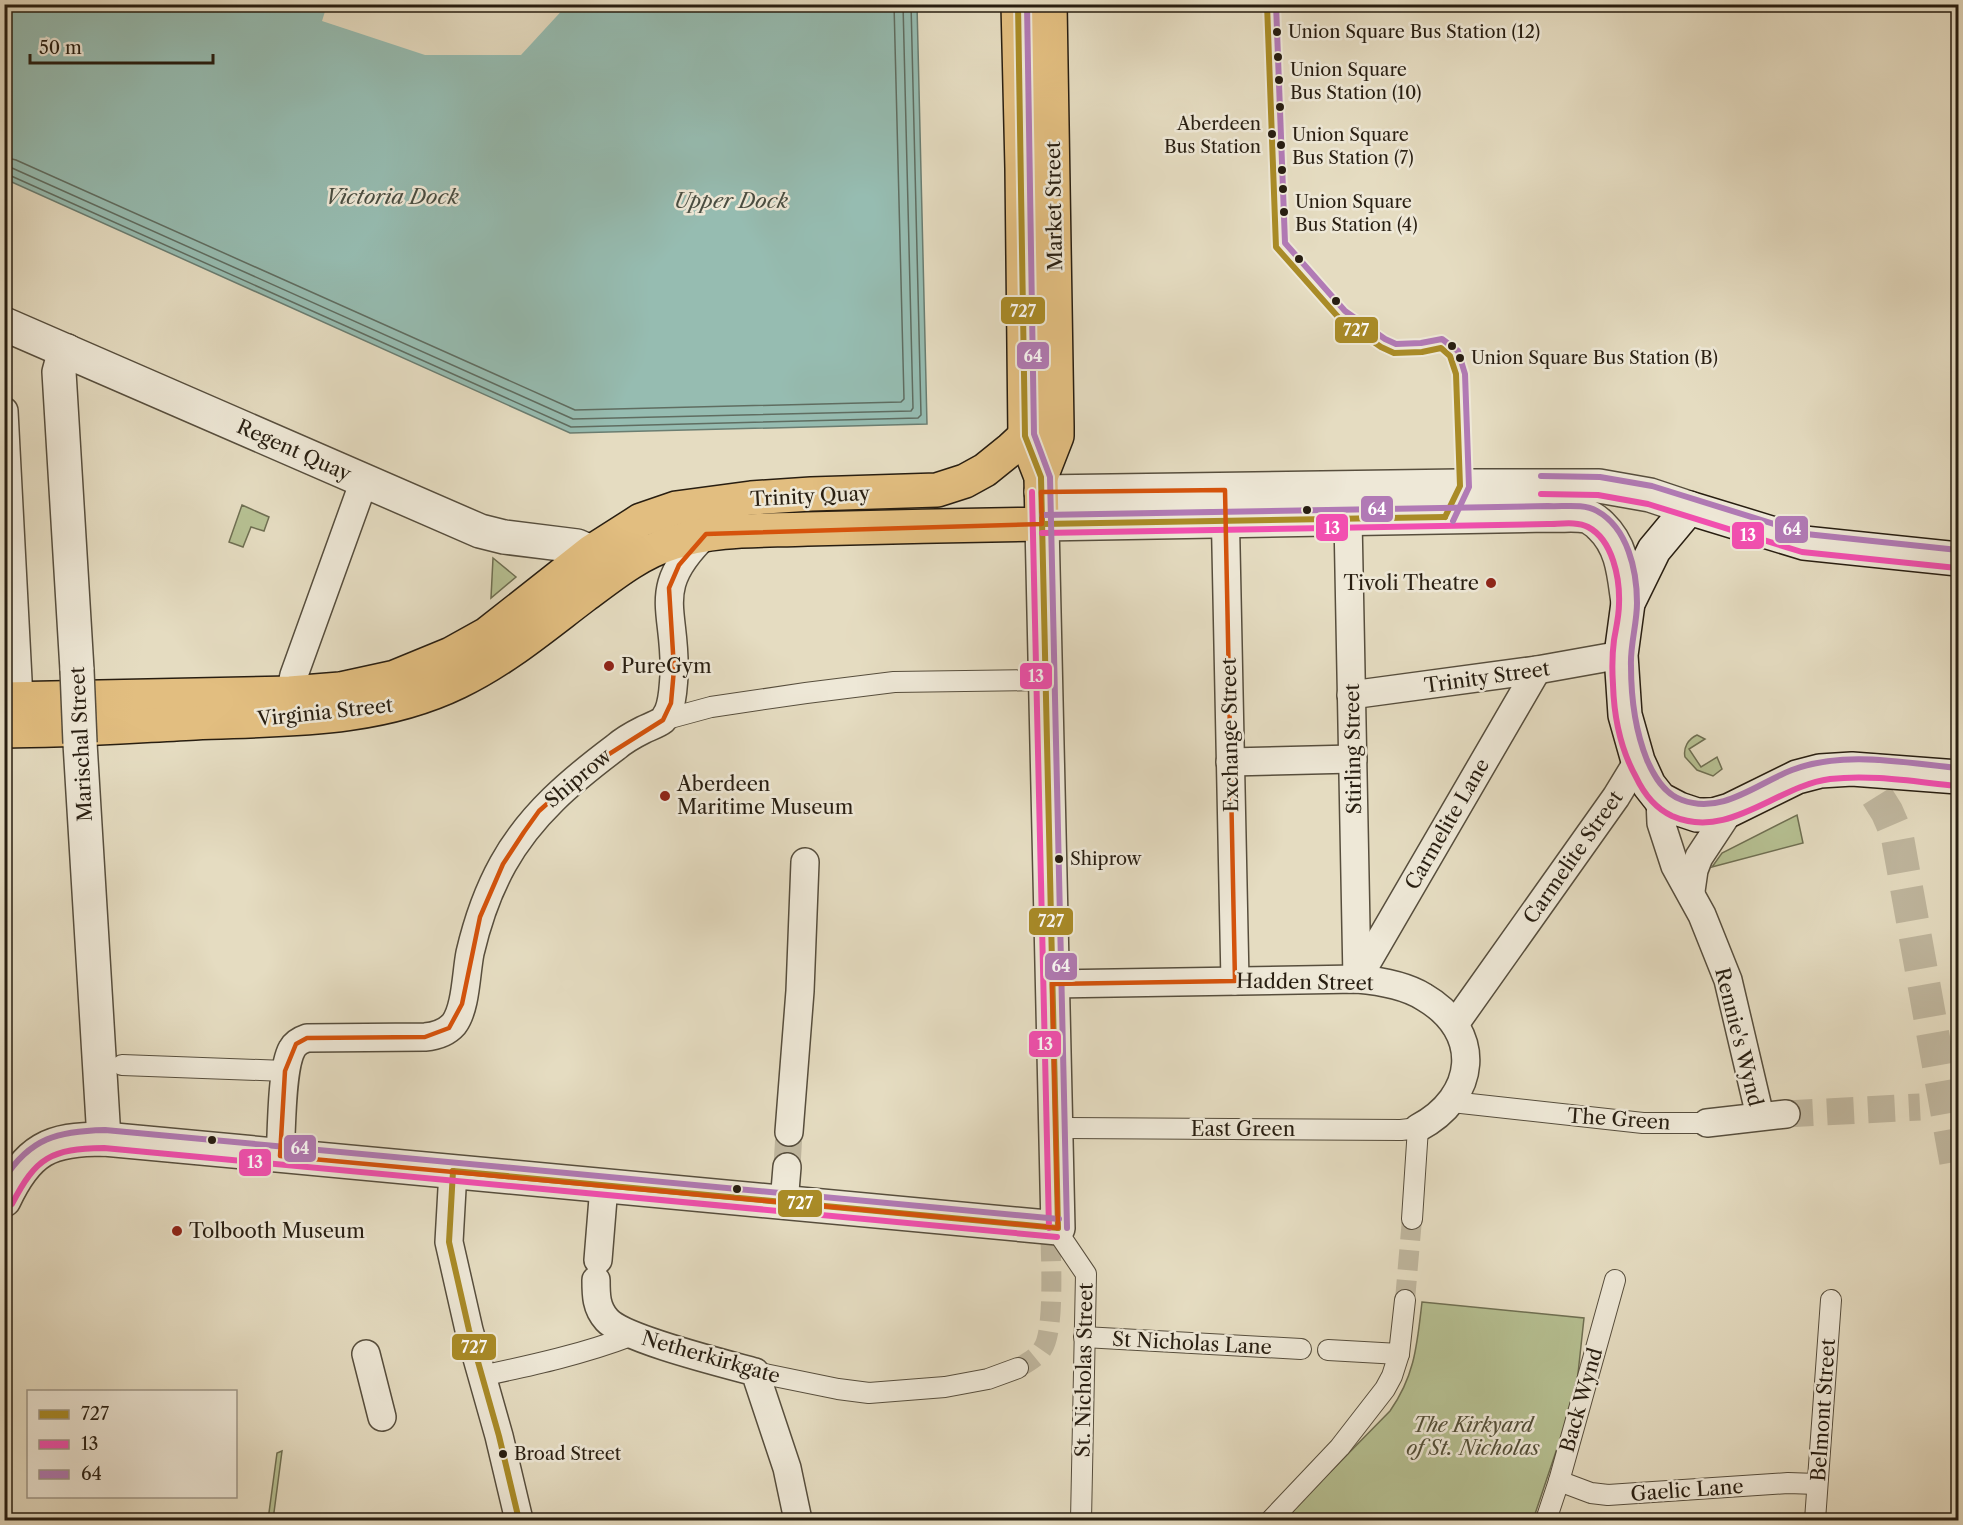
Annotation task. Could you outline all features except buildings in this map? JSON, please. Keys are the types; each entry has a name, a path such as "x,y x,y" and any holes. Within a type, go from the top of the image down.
{"main road":[{"name":"Market Street","path":"1018,4 1024,436 1041,485 1042,524"},
{"name":"Market Street","path":"1041,485 1057,436 1050,4"},
{"name":"Trinity Quay","path":"591,552 641,520 676,508 775,496 937,490 965,481 985,470 1024,436"},
{"name":"Trinity Quay","path":"706,534 889,526 1042,524"},
{"name":"Virginia Street","path":"4,731 292,719 360,713 399,705 433,694 501,658 612,575 647,553 671,543 706,534"},
{"name":"Virginia Street","path":"12,699 290,693 340,689 395,677 451,654 487,634 591,552"}],"street":[{"name":"Regent Quay","path":"4,324 480,531 504,537 577,546 591,552"},
{"name":"Marischal Street","path":"67,351 59,372 104,1139"},
{"path":"4,411 12,699"},
{"path":"290,693 294,675 364,481"},
{"path":"1041,485 1348,519 1585,516 1598,523 1608,533 1622,559 1628,603 1622,655 1625,715 1638,761 1649,785 1660,799 1679,809 1696,814 1713,815 1730,810 1797,777 1820,771 1852,769 1959,777"},
{"path":"1042,524 1460,486 1599,486 1650,495 1804,543 1959,559"},
{"name":"Exchange Street","path":"1226,506 1235,981"},
{"path":"1628,603 1654,550 1689,508"},
{"name":"Stirling Street","path":"1348,519 1358,979"},
{"name":"Market Street","path":"1042,524 1058,1228"},
{"path":"663,720 671,703 674,669 669,588 679,565 706,534"},
{"name":"Trinity Street","path":"1351,695 1537,670 1622,655"},
{"name":"Carmelite Lane","path":"1358,979 1537,670"},
{"name":"Shiprow","path":"285,1071 292,1049 301,1040 307,1038 435,1036 454,1023 458,1015 480,917 503,864 524,832 539,811 587,768 632,736 663,720 711,707 894,682 1045,680"},
{"path":"1230,762 1353,759"},
{"name":"Carmelite Street","path":"1455,1024 1616,797 1638,761"},
{"path":"1852,769 1866,781 1877,796"},
{"name":"Rennie's Wynd","path":"1660,799 1661,823 1675,866 1691,891 1728,980 1773,1115"},
{"path":"1691,891 1694,870 1699,857 1730,810"},
{"path":"789,1132 800,991 805,862"},
{"name":"Hadden Street","path":"1052,984 1358,979 1409,989 1440,1007 1455,1024 1462,1037 1466,1062 1460,1088 1452,1102 1433,1119 1418,1128"},
{"path":"122,1065 285,1071 280,1156"},
{"name":"The Green","path":"1452,1102 1643,1123 1707,1123 1773,1115"},
{"name":"East Green","path":"1067,1128 1401,1130 1418,1128"},
{"path":"1412,1219 1418,1128"},
{"path":"4,1200 24,1165 42,1150 67,1141 104,1139 1058,1228"},
{"path":"784,1203 787,1167"},
{"path":"453,1172 449,1242 519,1521"},
{"path":"604,1186 596,1299 606,1319 613,1326 633,1335"},
{"name":"St. Nicholas Street","path":"1058,1228 1063,1240 1086,1274 1081,1521"},
{"name":"Back Wynd","path":"1546,1521 1615,1280"},
{"path":"1271,1521 1340,1447 1385,1389 1399,1354 1405,1300"},
{"name":"Belmont Street","path":"1815,1521 1831,1300"},
{"name":"Netherkirkgate","path":"482,1376 599,1348 633,1335 755,1372 859,1392 945,1388 988,1379 1018,1368"},
{"name":"St Nicholas Lane","path":"1084,1337 1301,1349"},
{"path":"1328,1350 1399,1354"},
{"path":"366,1354 382,1418"},
{"path":"755,1372 787,1468 798,1521"},
{"name":"Gaelic Lane","path":"1559,1481 1591,1493 1608,1495 1788,1483 1817,1484"}],"highlighted area":[{"path":"1225,490 1235,981 1052,984 1058,1228 280,1156 285,1071 296,1044 307,1038 425,1037 449,1028 462,1004 480,917 503,864 524,832 539,811 587,768 663,720 671,703 674,669 669,588 679,565 706,534 1042,524 1041,492"}],"green space":[{"path":"242,505 269,517 264,531 251,527 243,547 229,542"},
{"path":"493,558 516,577 491,598"},
{"path":"1697,735 1705,739 1689,749 1701,767 1717,757 1722,769 1713,776 1697,770 1685,757 1687,744"},
{"path":"1797,815 1803,843 1712,867 1722,853"},
{"name":"The Kirkyard of St. Nicholas","path":"1422,1302 1584,1318 1576,1392 1533,1520 1283,1520 1390,1411 1405,1385 1414,1359"},
{"path":"282,1451 273,1520 268,1520 277,1453"}],"water":[{"path":"5,5 917,5 927,424 570,433 5,179"}],"pier":[{"path":"431,4 567,5 521,55 425,55 322,21 327,5 410,5 428,11"}],"tunnel":[{"path":"1877,796 1897,835 1958,1174"},
{"path":"1786,1114 1920,1107"},
{"path":"787,1167 789,1132"},
{"path":"1018,1368 1038,1354 1047,1338 1051,1305 1050,1217"},
{"path":"1405,1300 1412,1219"}],"transit line":[{"name":"727","path":"1018,4 1025,436 1041,477 1058,1228"},
{"name":"64","path":"1027,4 1034,434 1050,477 1067,1228"},
{"name":"727","path":"1267,4 1276,247 1339,318 1381,347 1394,353 1422,352 1441,348 1450,356 1456,374 1460,486 1445,517"},
{"name":"64","path":"1276,4 1285,243 1345,311 1385,339 1396,344 1442,339 1458,351 1465,374 1469,487 1453,521"},
{"name":"64","path":"1541,476 1600,477 1652,486 1806,534 1958,550"},
{"name":"13","path":"1032,492 1049,1228"},
{"name":"13","path":"1541,494 1598,495 1648,504 1802,552 1957,568"},
{"name":"64","path":"1042,515 1548,506 1579,506 1591,509 1608,519 1616,528 1629,551 1633,564 1637,591 1631,658 1634,714 1647,760 1656,778 1670,793 1682,800 1697,804 1711,804 1738,796 1792,770 1812,764 1853,759 1958,768"},
{"name":"727","path":"1042,524 1445,517"},
{"name":"13","path":"1042,533 1568,523 1584,525 1597,533 1604,541 1613,561 1618,583 1619,608 1613,646 1612,674 1615,709 1622,744 1643,789 1660,809 1672,816 1693,822 1713,822 1733,817 1791,791 1830,779 1878,778 1957,786"},
{"name":"64","path":"4,1179 24,1154 47,1140 73,1132 105,1130 1059,1219"},
{"name":"13","path":"12,1204 29,1176 47,1159 71,1151 104,1148 1057,1237"},
{"name":"727","path":"453,1171 1058,1228"},
{"name":"727","path":"453,1171 449,1242 469,1330 499,1436 519,1520"}],"place":[{"name":"Union Square Bus Station (12)","path":"1277,32"},
{"name":"Union Square Bus Station (10)","path":"1279,80"},
{"name":"Aberdeen Bus Station","path":"1272,134"},
{"name":"Union Square Bus Station (7)","path":"1281,145"},
{"name":"Union Square Bus Station (4)","path":"1284,212"},
{"name":"Union Square Bus Station (B)","path":"1460,358"},
{"name":"Tivoli Theatre","path":"1491,583"},
{"name":"PureGym","path":"609,666"},
{"name":"Aberdeen Maritime Museum","path":"665,796"},
{"name":"Shiprow","path":"1059,859"},
{"name":"Tolbooth Museum","path":"177,1231"},
{"name":"Broad Street","path":"503,1454"}],"water label":[{"name":"Victoria Dock","path":"392,196"},
{"name":"Upper Dock","path":"731,200"}]}
